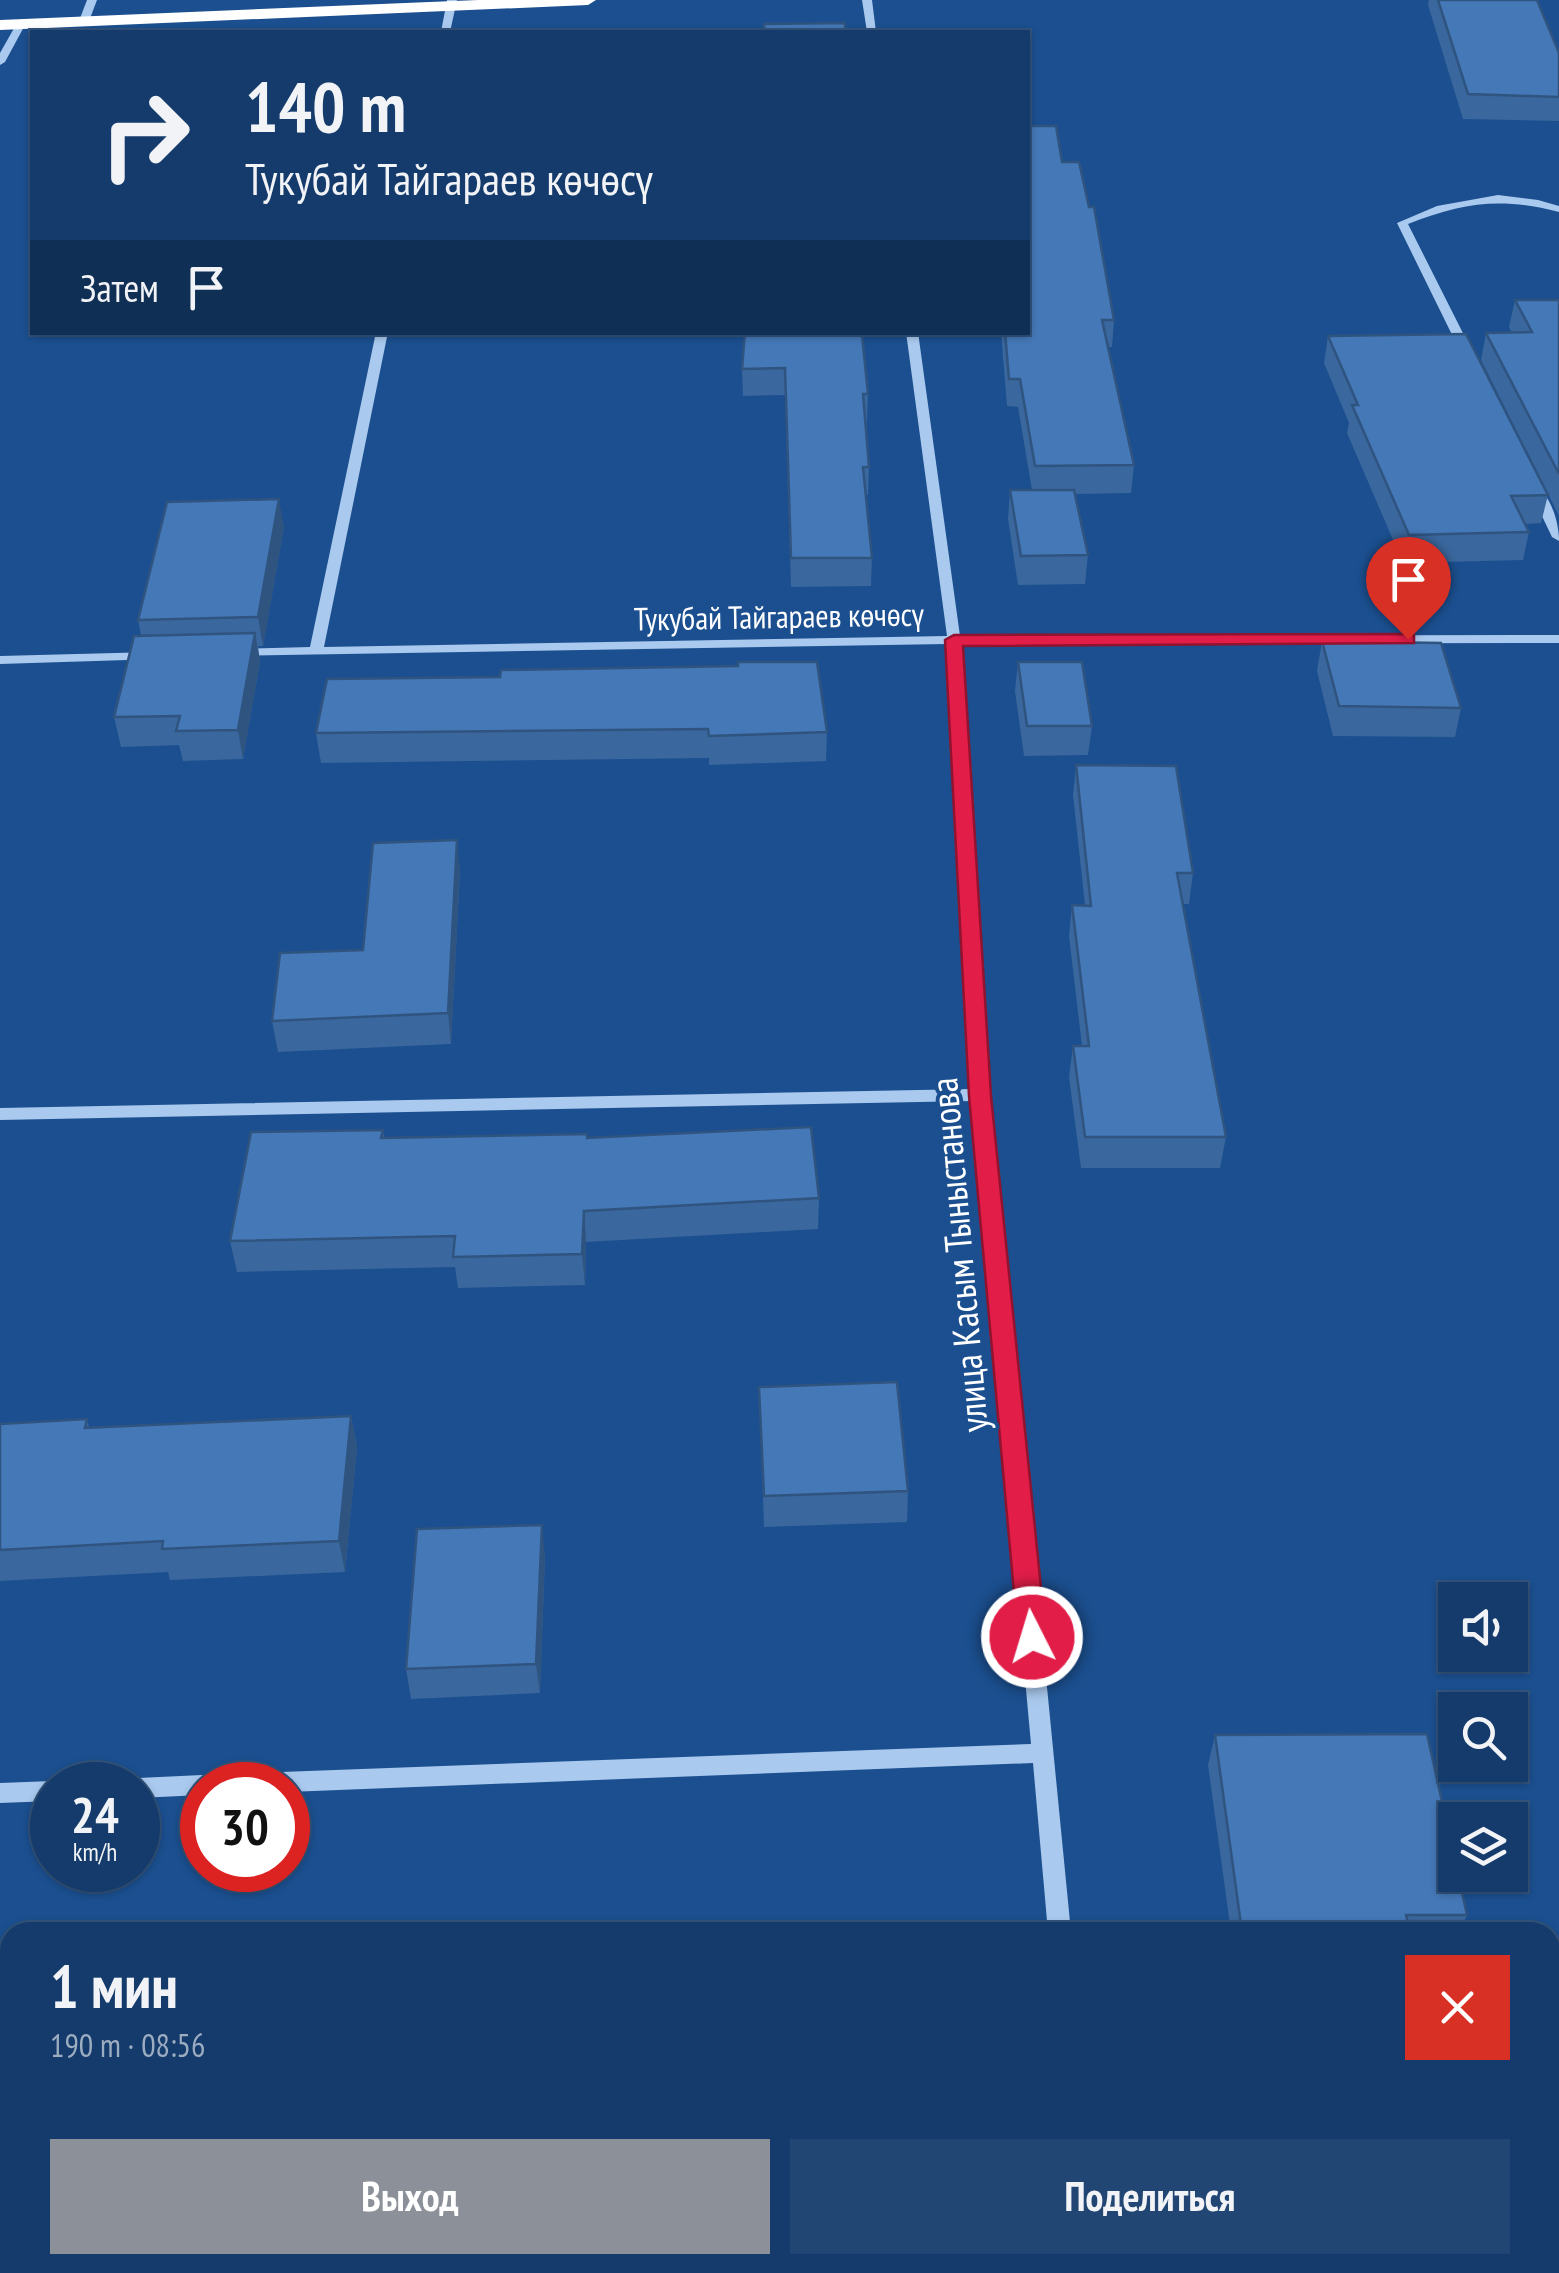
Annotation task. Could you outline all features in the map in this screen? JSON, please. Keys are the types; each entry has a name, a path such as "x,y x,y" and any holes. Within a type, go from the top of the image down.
{"highway":[{"path":"0,26 452,2 588,0"}],"street":[{"path":"84,21 92,0"},
{"path":"867,0 872,30"},
{"path":"446,30 452,2"},
{"path":"0,62 20,25"},
{"path":"1472,362 1402,222 1452,202 1498,199 1559,209"},
{"path":"316,651 381,335"},
{"name":"улица Касым Тыныстанова","path":"912,335 954,640 980,1096 1059,1922"},
{"path":"1524,468 1559,538"},
{"name":"Тукубай Тайгараев көчөсү","path":"217,654 954,640 1559,639"},
{"path":"0,660 178,655"},
{"path":"0,1114 980,1096"},
{"path":"310,1781 1043,1753"},
{"path":"0,1793 30,1792"}],"building":[{"path":"1438,0 1537,0 1559,53 1559,97 1468,94"},
{"path":"845,23 845,30 764,30 764,24"},
{"path":"1030,126 1056,126 1062,162 1079,162 1089,207 1094,207 1114,320 1102,320 1134,465 1035,466 1020,379 1009,379 1005,335 1030,335"},
{"path":"1515,300 1559,300 1559,474 1486,333 1532,332"},
{"path":"1466,334 1548,495 1511,496 1529,532 1409,535 1352,405 1358,405 1328,336"},
{"path":"745,335 862,335 869,467 863,467 872,558 791,558 785,368 742,369"},
{"path":"1010,490 1074,490 1088,555 1021,556"},
{"path":"279,499 258,617 138,620 167,502"},
{"path":"255,633 238,730 176,731 180,716 114,717 134,636"},
{"path":"1322,641 1441,643 1461,708 1339,706"},
{"path":"738,662 817,662 827,732 709,736 708,729 316,733 327,679 500,677 501,670 738,666"},
{"path":"1018,662 1082,662 1092,726 1027,726"},
{"path":"1076,765 1176,766 1193,873 1177,873 1226,1137 1085,1137 1073,1046 1089,1046 1072,905 1091,906"},
{"path":"457,840 448,1013 272,1021 280,953 363,950 373,843"},
{"path":"811,1127 819,1198 584,1211 582,1254 453,1257 455,1236 230,1241 251,1132 383,1130 381,1138 587,1134 587,1138"},
{"path":"897,1382 908,1491 764,1496 759,1387"},
{"path":"351,1416 339,1541 162,1549 163,1541 0,1550 0,1424 87,1419 85,1428"},
{"path":"542,1525 536,1664 406,1669 417,1529"},
{"path":"1427,1734 1442,1802 1438,1802 1438,1892 1462,1892 1467,1915 1406,1915 1408,1922 1241,1922 1215,1735"}],"route":[{"path":"1032,1637 980,1096 954,640 1408,639"}]}
